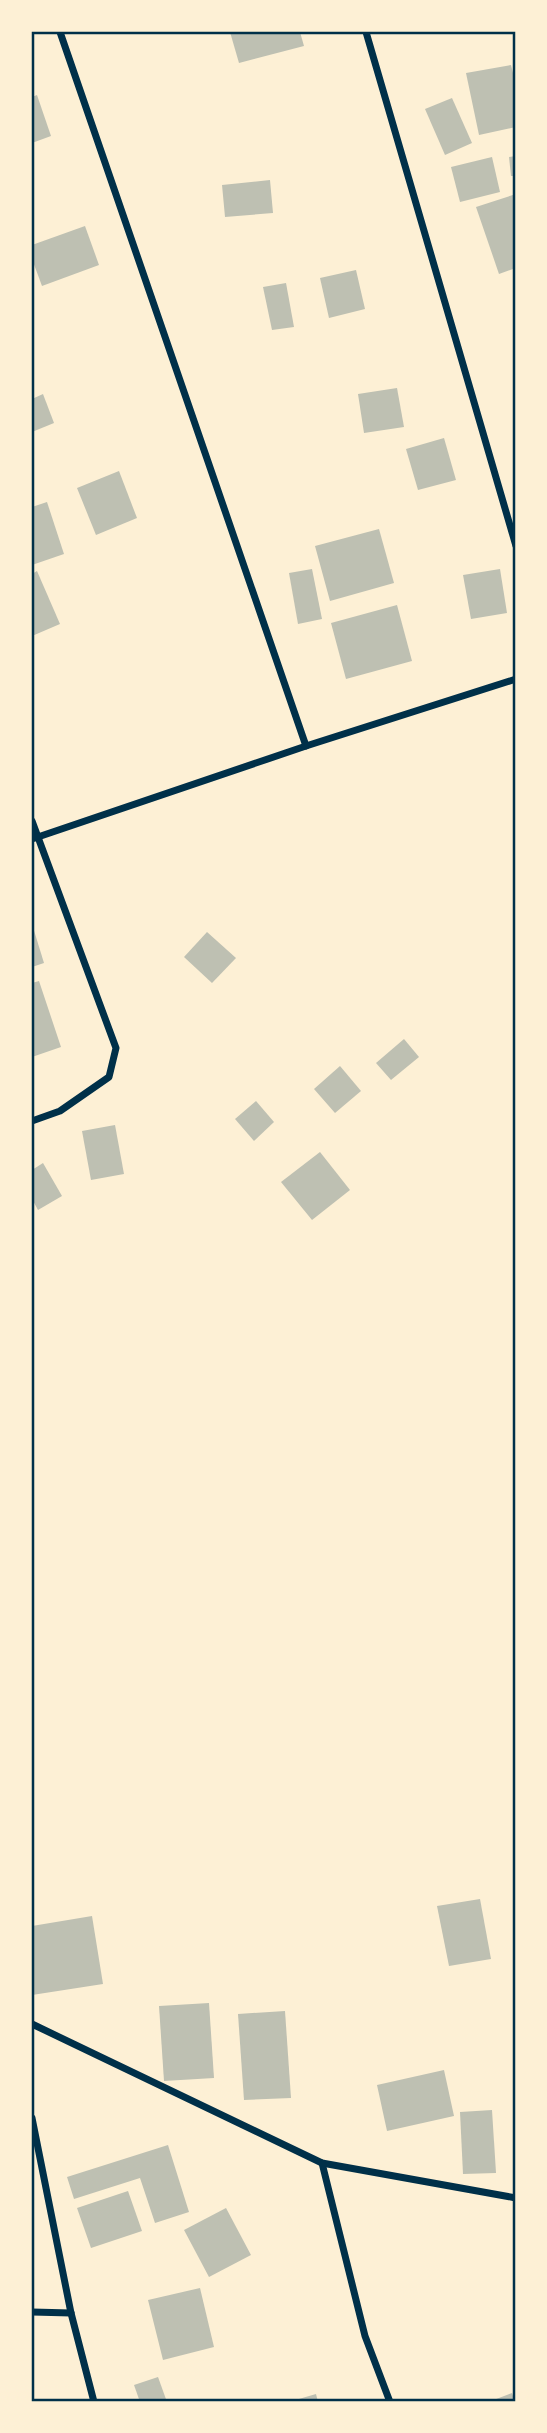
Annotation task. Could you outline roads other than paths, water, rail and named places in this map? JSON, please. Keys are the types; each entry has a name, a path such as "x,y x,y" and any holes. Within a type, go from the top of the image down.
{"street":[{"path":"60,32 306,746"},
{"path":"366,32 516,546"},
{"path":"34,838 306,746 516,679"},
{"path":"32,821 34,838 116,1048 109,1077 60,1111 32,1121"},
{"path":"32,2025 323,2163 516,2198"},
{"path":"32,2118 71,2313 94,2402"},
{"path":"323,2163 365,2336 390,2402"},
{"path":"32,2312 71,2313"}]}
